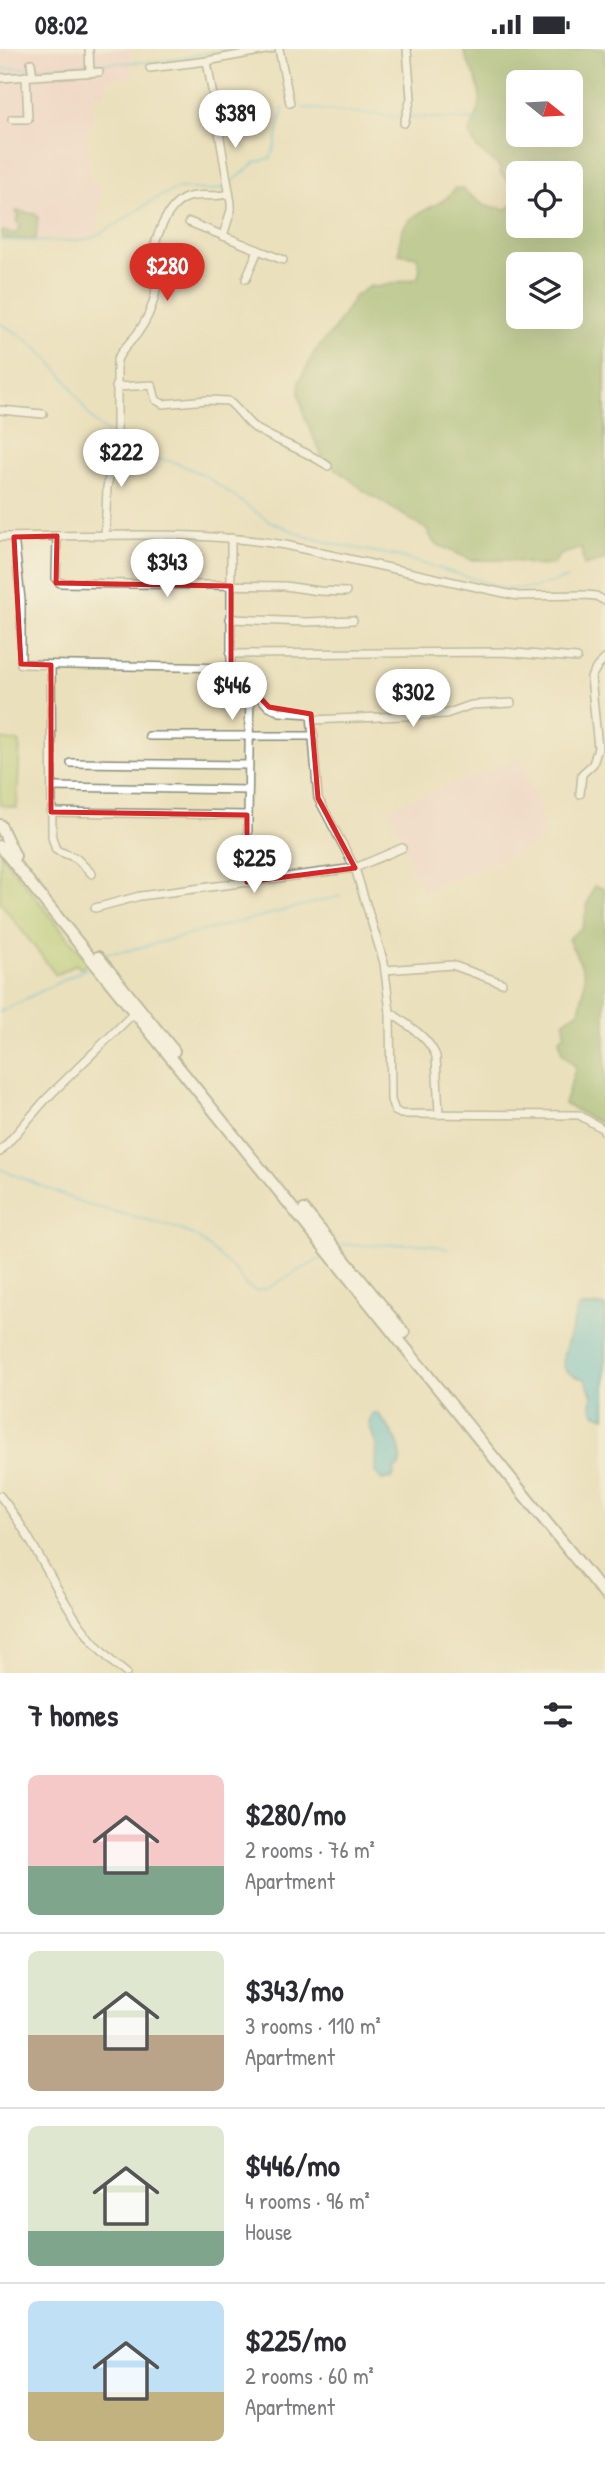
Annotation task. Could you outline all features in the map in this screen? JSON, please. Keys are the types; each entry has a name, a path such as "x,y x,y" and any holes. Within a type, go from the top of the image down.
{"highway":[{"path":"0,825 15,856"},
{"path":"0,836 605,1584"},
{"path":"0,846 605,1595"}],"street":[{"path":"89,49 90,67"},
{"path":"150,68 271,49"},
{"path":"279,49 290,103"},
{"path":"404,123 411,99 407,49"},
{"path":"207,61 231,210 223,236"},
{"path":"0,78 31,70 90,67 99,72"},
{"path":"12,119 28,119 31,70"},
{"path":"105,536 107,488 116,437 117,360 144,324 155,296 155,246 172,209 182,199 199,194 228,194"},
{"path":"189,222 283,260"},
{"path":"246,279 258,250"},
{"path":"116,387 152,385 156,400 163,404 228,401 252,426 316,457 328,467"},
{"path":"0,409 43,414"},
{"path":"58,536 56,579 60,583 285,586 320,591 346,591"},
{"path":"0,537 231,538 285,545 518,596 585,595 605,601"},
{"path":"14,537 21,600 21,664 231,668"},
{"path":"231,538 231,668 269,707 279,712 311,714 318,798 355,868 385,970 390,1012 391,1100 395,1111 401,1114 579,1115 603,1129 605,1133"},
{"path":"230,619 307,622 353,620"},
{"path":"230,654 502,652 577,658"},
{"path":"580,794 582,774 593,764 598,748 591,677 605,659"},
{"path":"51,665 52,837 56,850 76,858 92,874"},
{"path":"247,882 250,687"},
{"path":"313,720 446,714 471,705 511,703"},
{"path":"149,736 314,736"},
{"path":"71,763 248,765"},
{"path":"52,787 248,790"},
{"path":"51,812 247,815"},
{"path":"94,908 141,896 355,868 402,848"},
{"path":"385,970 452,965 502,983"},
{"path":"390,1012 423,1036 433,1048 436,1056 439,1114"},
{"path":"0,1152 46,1099 134,1013"},
{"path":"0,1496 84,1632 107,1658 126,1673"}],"highlighted area":[{"path":"57,536 56,583 231,586 231,668 269,707 311,714 318,798 355,868 247,882 247,815 51,812 51,665 21,664 14,537"}],"shaded area":[{"path":"0,49 130,49 133,77 107,80 106,94 91,95 92,130 87,130 90,183 99,184 100,192 98,231 83,239 0,239"},
{"path":"521,758 545,825 537,844 422,893 389,807"}],"green space":[{"path":"464,49 605,49 605,560 584,566 581,548 560,555 553,564 541,566 509,560 471,560 434,543 427,530 363,490 323,458 305,418 299,394 299,382 315,351 333,331 355,296 370,286 377,287 418,278 420,268 417,257 399,254 402,231 413,217 443,200 455,188 462,189 485,206 506,209 506,238 583,238 583,161 506,161 506,179 501,174 499,166 477,148 469,134 480,98"},
{"path":"16,211 35,214 38,217 36,239 2,239 1,231 15,234 21,226 16,221 19,217"},
{"path":"0,739 20,742 17,808 0,805"},
{"path":"0,853 89,963 80,968 76,964 56,975 0,902"},
{"path":"594,886 605,889 605,1126 564,1104 576,1067 562,1053 559,1039 565,1034 564,1021 579,1011 584,988 582,967 568,939 583,927"}],"water":[{"path":"605,1306 605,1417 595,1413 591,1407 592,1395 585,1379 568,1372 563,1362 577,1310 581,1307"},
{"path":"373,1413 378,1413 398,1445 401,1459 393,1478 382,1480 375,1472 376,1445 369,1424"}],"waterway":[{"path":"94,64 166,61 228,49"},
{"path":"34,68 88,64"},
{"path":"0,69 29,68"},
{"path":"231,183 256,162 271,158 283,108"},
{"path":"303,108 402,117"},
{"path":"407,117 483,120"},
{"path":"0,240 84,240 112,227 153,200 174,190 212,190 226,186"},
{"path":"0,324 20,335 47,358 69,384 92,419 114,437"},
{"path":"119,439 148,457 174,462 204,475 269,521 305,536 397,556 508,589 533,588 567,578"},
{"path":"106,953 126,951 340,896"},
{"path":"0,1012 87,968"},
{"path":"0,1169 88,1205 168,1225 196,1236 237,1272 245,1285 256,1291 268,1288 322,1258"},
{"path":"341,1244 422,1244 448,1249"}]}
